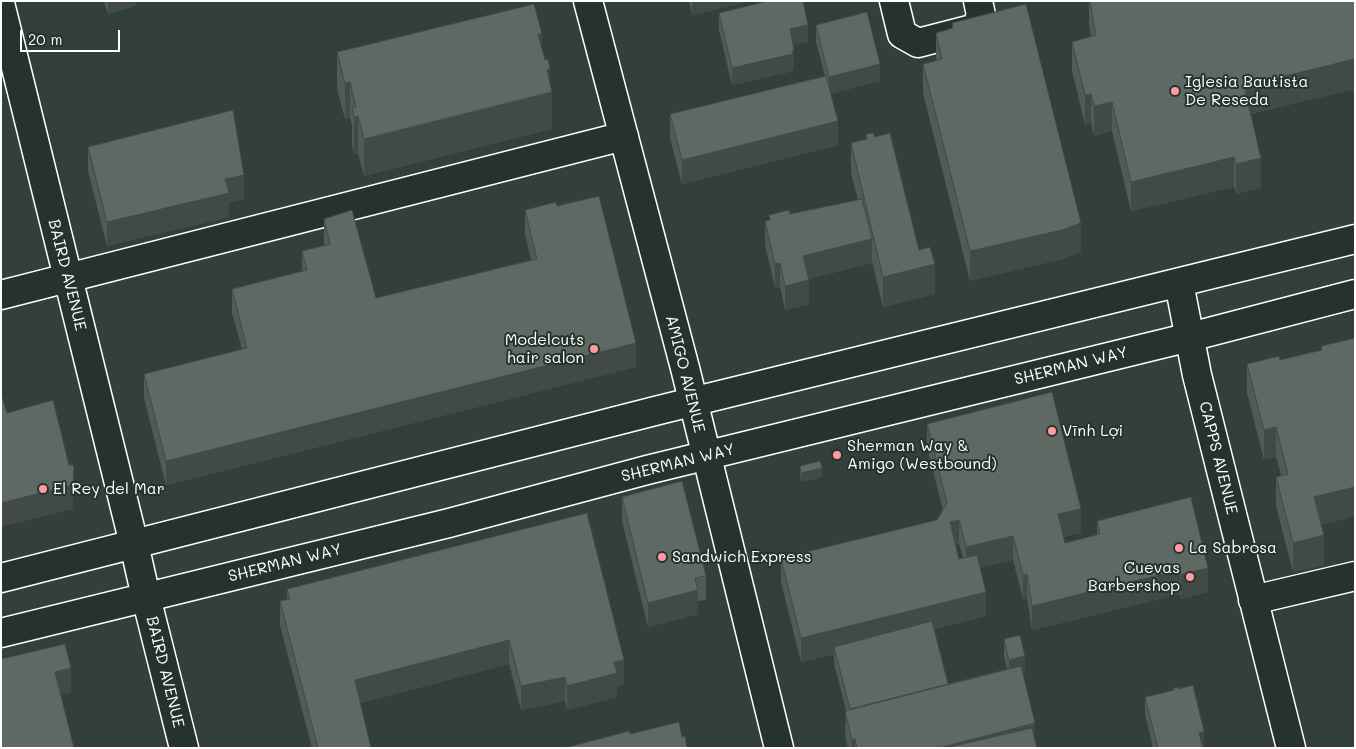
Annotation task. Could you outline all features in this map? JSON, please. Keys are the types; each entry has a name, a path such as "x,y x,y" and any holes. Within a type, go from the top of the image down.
{"main road":[{"name":"AMIGO AVENUE","path":"588,1 693,402 779,748"},
{"path":"894,1 902,34 918,43 976,28 981,15 978,1"},
{"name":"BAIRD AVENUE","path":"1,7 184,748"},
{"path":"1,295 624,136"},
{"path":"1,578 693,402 1180,284 1355,239"},
{"name":"CAPPS AVENUE","path":"1180,284 1197,375 1291,748"},
{"name":"SHERMAN WAY","path":"1,633 449,523 534,499 1190,337 1355,294"},
{"path":"1253,600 1355,576"}],"building":[{"path":"768,1 803,1 808,25 790,29 793,54 732,68 719,13"},
{"path":"1090,1 1355,1 1355,59 1244,86 1261,158 1236,164 1234,157 1131,182 1112,102 1094,106 1091,94 1085,95 1072,42 1096,35"},
{"path":"534,4 542,34 538,34 545,60 548,59 550,69 547,70 552,92 364,139 358,116 354,117 352,108 356,107 350,82 345,83 337,52"},
{"path":"1026,4 1081,223 1062,230 970,251 923,64 942,59 936,33 953,28 952,23"},
{"path":"867,12 880,64 829,77 816,25"},
{"path":"826,76 838,121 682,160 670,114"},
{"path":"233,110 244,175 225,179 229,193 107,222 88,147"},
{"path":"873,133 875,137 890,133 919,250 930,247 935,264 883,277 851,143 867,139 866,134"},
{"path":"599,196 636,343 166,461 144,374 247,348 232,289 307,270 302,251 330,244 324,219 352,210 376,298 537,259 525,210 556,202 557,206"},
{"path":"862,199 872,239 803,256 809,280 785,286 780,263 775,264 765,221 770,220 769,215 789,210 790,214"},
{"path":"1355,338 1355,487 1314,497 1324,535 1293,543 1276,477 1288,474 1276,427 1264,430 1247,364 1279,356 1280,360 1322,350 1321,346"},
{"path":"1052,392 1081,509 1058,514 1065,543 1100,534 1097,521 1191,497 1208,568 1181,575 1180,570 1032,606 1027,574 1023,575 1013,536 966,547 959,520 950,522 959,559 977,555 986,592 801,638 781,558 937,520 947,503 927,424"},
{"path":"1,393 7,413 53,400 69,465 74,465 73,485 1,503"},
{"path":"820,461 822,468 801,473 800,466"},
{"path":"682,481 706,576 695,578 698,590 648,603 622,497"},
{"path":"587,513 624,660 614,662 617,673 567,686 565,677 521,686 509,640 355,680 371,748 318,748 280,601 290,599 287,589"},
{"path":"932,621 948,684 850,709 834,647"},
{"path":"1020,635 1025,656 1009,660 1004,639"},
{"path":"65,644 71,668 55,672 74,748 1,748 1,659"},
{"path":"1021,666 1035,723 939,748 857,748 855,739 852,740 845,711"},
{"path":"1193,685 1204,731 1199,733 1203,748 1158,748 1145,697 1174,690 1173,688 1179,687 1179,689"},
{"path":"679,722 682,737 685,736 687,748 564,748 629,731 630,734"},
{"path":"1032,728 1037,748 945,748"}],"place":[{"name":"Iglesia Bautista De Reseda","path":"1175,91"},
{"name":"Modelcuts hair salon","path":"594,349"},
{"name":"Vĩnh Lợi","path":"1052,431"},
{"name":"Sherman Way & Amigo (Westbound)","path":"837,455"},
{"name":"El Rey del Mar","path":"43,489"},
{"name":"La Sabrosa","path":"1179,548"},
{"name":"Sandwich Express","path":"662,557"},
{"name":"Cuevas Barbershop","path":"1190,577"}]}
